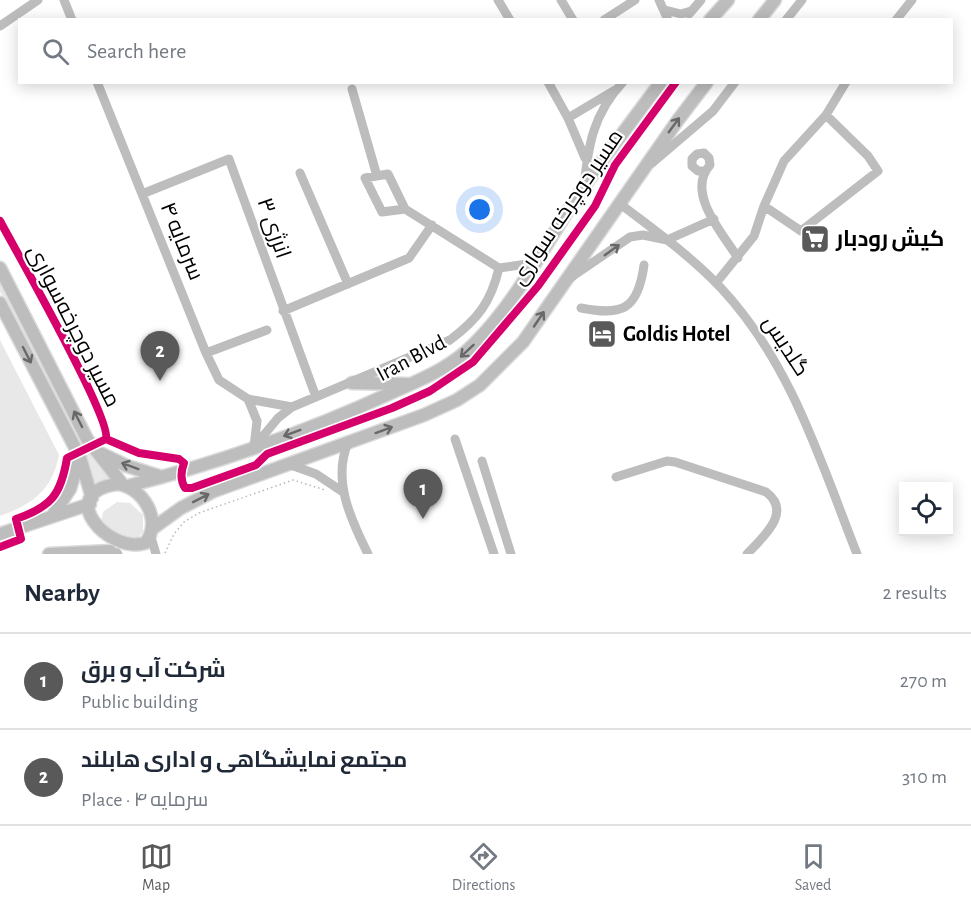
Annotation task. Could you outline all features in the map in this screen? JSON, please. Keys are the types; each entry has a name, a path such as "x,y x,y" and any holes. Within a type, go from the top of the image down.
{"main road":[{"path":"712,18 728,0"},
{"path":"761,18 775,0"},
{"name":"Iran Blvd","path":"126,485 164,477 254,447 359,407 442,369 474,345 499,317 584,187 660,84"},
{"path":"49,554 135,551 144,544 151,532 181,508 214,491 424,415 457,400 480,385 523,342 619,203 706,84"},
{"path":"0,268 87,438 126,485 138,492 145,501 152,517 151,532"},
{"path":"0,303 80,457 91,501 88,515 90,526 98,541 115,553"},
{"path":"352,383 411,384"},
{"path":"97,452 127,466 164,477"},
{"path":"53,515 70,489 80,457"},
{"path":"0,534 91,501 105,487 126,485"}],"street":[{"path":"0,26 38,0"},
{"path":"64,0 71,18"},
{"path":"498,0 509,18"},
{"path":"561,0 572,18"},
{"path":"607,18 635,0"},
{"path":"659,0 666,15 681,15 691,11"},
{"path":"686,18 701,0"},
{"path":"788,18 802,0"},
{"path":"898,18 912,0"},
{"name":"سرمایه ۴","path":"98,84 206,353 219,380 248,399"},
{"path":"549,84 568,118 585,158"},
{"path":"641,172 712,111 733,84"},
{"path":"716,283 754,236 764,206 784,161 826,115 845,84"},
{"path":"568,118 621,85"},
{"path":"584,187 585,158 591,135 621,85"},
{"path":"352,89 376,176"},
{"path":"764,206 801,231 878,171 868,156 826,115"},
{"name":"انرژی ۳","path":"142,194 229,159 315,398"},
{"path":"705,171 703,196 709,213 738,258"},
{"path":"300,172 348,284"},
{"path":"405,209 381,212 365,178 388,174 405,209 499,268 534,263"},
{"name":"گلدیس","path":"619,203 667,240 716,283 757,335 794,394 857,554"},
{"path":"630,237 643,235 667,240 714,219"},
{"path":"564,282 630,237 641,220"},
{"path":"283,311 409,258 432,225"},
{"path":"581,308 615,312 624,308 641,286 644,265"},
{"path":"254,447 278,418 292,407 450,340 473,320 493,294 499,268"},
{"path":"206,353 267,330"},
{"path":"248,399 292,407"},
{"path":"248,399 257,421 254,447"},
{"path":"455,439 493,550 507,540"},
{"path":"348,442 340,467 343,492 368,554"},
{"path":"482,461 511,554"},
{"path":"616,477 667,461 766,492 774,498 778,509 776,519 747,554"},
{"path":"288,464 316,474 343,492"},
{"path":"151,532 156,554"}],"path":[{"path":"156,554 166,553 174,534 184,522 199,513 293,480 324,491 333,484"}],"shaded area":[{"path":"0,272 110,478 94,486 80,447 0,292"},
{"path":"0,340 59,455 46,487 31,501 0,516"},
{"path":"117,502 130,503 143,515 143,532 135,542 100,529 103,512"}],"cycle path":[{"name":"مسیر دوچرخه سواری","path":"0,221 79,369 104,425 106,439 139,453 179,459 184,463 183,485 185,488 192,488 256,465 267,454 392,408 430,391 473,362 538,286 595,206 615,165 675,84"},
{"path":"0,547 21,539 16,519 38,510 52,498 65,471 67,458 106,439"}],"place":[{"name":"کیش رودبار","path":"815,239"},
{"name":"Goldis Hotel","path":"602,334"},
{"name":"مجتمع نمایشگاهی و اداری هابلند","path":"160,381"},
{"name":"شرکت آب و برق","path":"423,519"}]}
